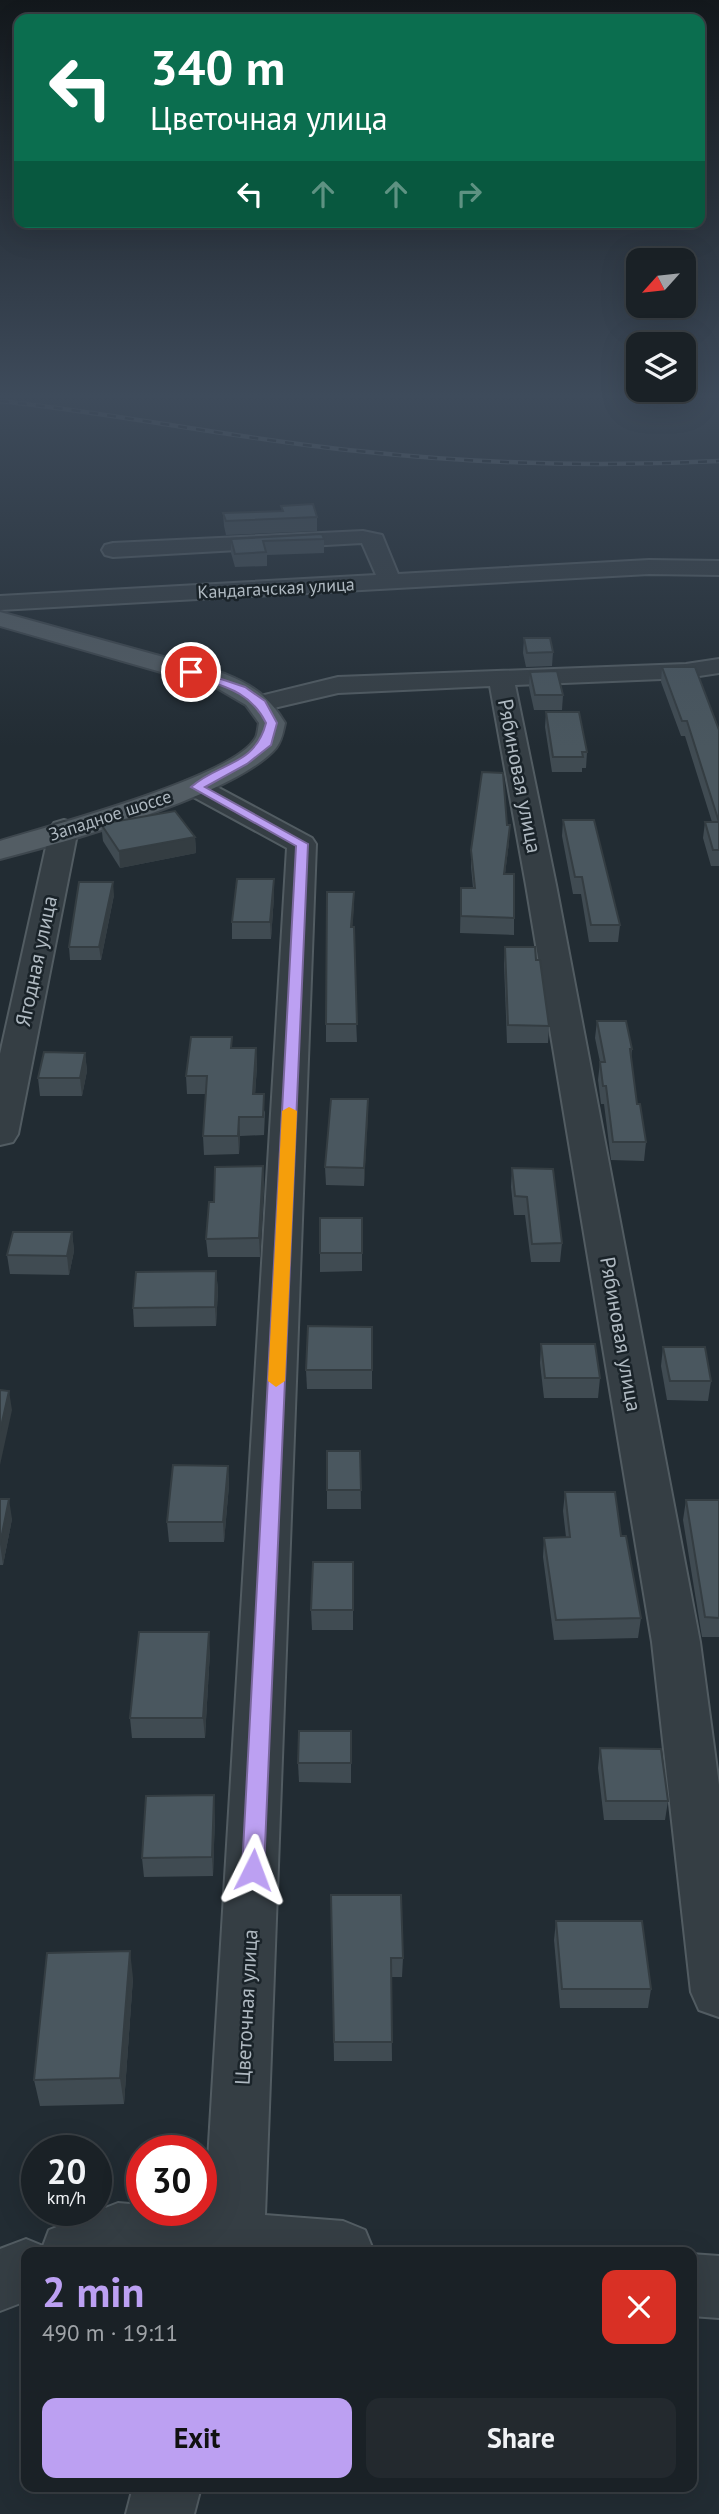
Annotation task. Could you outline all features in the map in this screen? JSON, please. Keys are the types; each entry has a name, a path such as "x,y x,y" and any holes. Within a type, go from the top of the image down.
{"main road":[{"path":"0,619 216,680 242,689 261,703"},
{"name":"Западное шоссе","path":"0,850 196,787 243,762 267,742 272,723 261,703"}],"street":[{"path":"113,550 363,537 374,540 389,581"},
{"name":"Кандагачская улица","path":"0,603 649,567 719,568"},
{"name":"Рябиновая улица","path":"261,703 338,685 718,668"},
{"name":"Рябиновая улица","path":"501,679 541,885 676,1642 719,1992"},
{"name":"Цветочная улица","path":"196,787 302,844 233,2247"},
{"name":"Ягодная улица","path":"0,1134 64,829"},
{"path":"84,2247 118,2234 233,2247"},
{"path":"0,2280 21,2272"},
{"path":"697,2285 719,2287"},
{"path":"160,2514 166,2492"}],"building":[{"path":"316,512 317,517 226,521 223,513"},
{"path":"322,534 324,539 263,541 266,552 235,554 231,539"},
{"path":"524,638 550,638 553,652 527,653"},
{"path":"662,667 695,667 719,730 719,822 687,721 682,721"},
{"path":"557,671 563,695 535,695 530,672"},
{"path":"546,712 579,712 587,752 582,752 583,757 553,757"},
{"path":"482,772 503,773 507,825 510,825 504,874 514,874 514,918 461,916 461,888 475,888 471,850"},
{"path":"175,811 195,837 119,851 101,824"},
{"path":"563,820 594,820 620,925 591,925 582,877 575,877"},
{"path":"705,822 719,822 719,850 713,850"},
{"path":"237,879 274,879 270,922 232,922"},
{"path":"79,882 113,882 99,947 69,947"},
{"path":"327,892 354,892 351,927 354,927 357,1024 326,1024"},
{"path":"505,947 535,947 536,960 540,960 549,1026 508,1025"},
{"path":"597,1021 626,1021 632,1049 637,1104 640,1104 646,1142 613,1142 606,1086 603,1086 600,1062 605,1062"},
{"path":"191,1037 232,1037 231,1048 256,1048 253,1094 264,1094 263,1117 239,1117 238,1136 203,1136 207,1076 186,1076"},
{"path":"44,1052 85,1053 80,1078 38,1078"},
{"path":"331,1099 368,1099 364,1168 325,1167"},
{"path":"263,1166 259,1238 206,1239 209,1202 214,1202 215,1167"},
{"path":"512,1168 553,1169 562,1243 532,1244 527,1197 515,1196"},
{"path":"320,1218 362,1218 362,1253 320,1253"},
{"path":"13,1232 72,1232 67,1256 7,1255"},
{"path":"216,1271 215,1307 133,1308 136,1272"},
{"path":"308,1326 372,1327 372,1370 306,1370"},
{"path":"541,1344 595,1344 600,1378 545,1378"},
{"path":"663,1347 705,1347 711,1381 670,1381"},
{"path":"0,1390 9,1391 0,1431"},
{"path":"327,1451 360,1451 361,1490 327,1490"},
{"path":"173,1465 228,1466 223,1522 167,1522"},
{"path":"565,1492 615,1492 621,1536 626,1536 641,1618 556,1620 544,1538 570,1537"},
{"path":"0,1499 9,1499 0,1544"},
{"path":"686,1500 719,1500 719,1618 705,1617"},
{"path":"313,1562 353,1562 353,1610 311,1610"},
{"path":"139,1632 209,1632 203,1718 130,1718"},
{"path":"299,1731 351,1731 351,1763 298,1763"},
{"path":"600,1748 661,1749 668,1801 606,1801"},
{"path":"214,1795 212,1857 142,1858 146,1796"},
{"path":"331,1895 401,1895 403,1958 391,1958 392,2042 334,2042"},
{"path":"556,1921 642,1921 651,1989 562,1989"},
{"path":"130,1951 120,2078 34,2080 47,1953"}],"slow traffic":[{"path":"276,1381 289,1111"}],"route":[{"path":"191,672 242,689 261,703 272,723 267,742 243,762 196,787 302,844 253,1870"}]}
